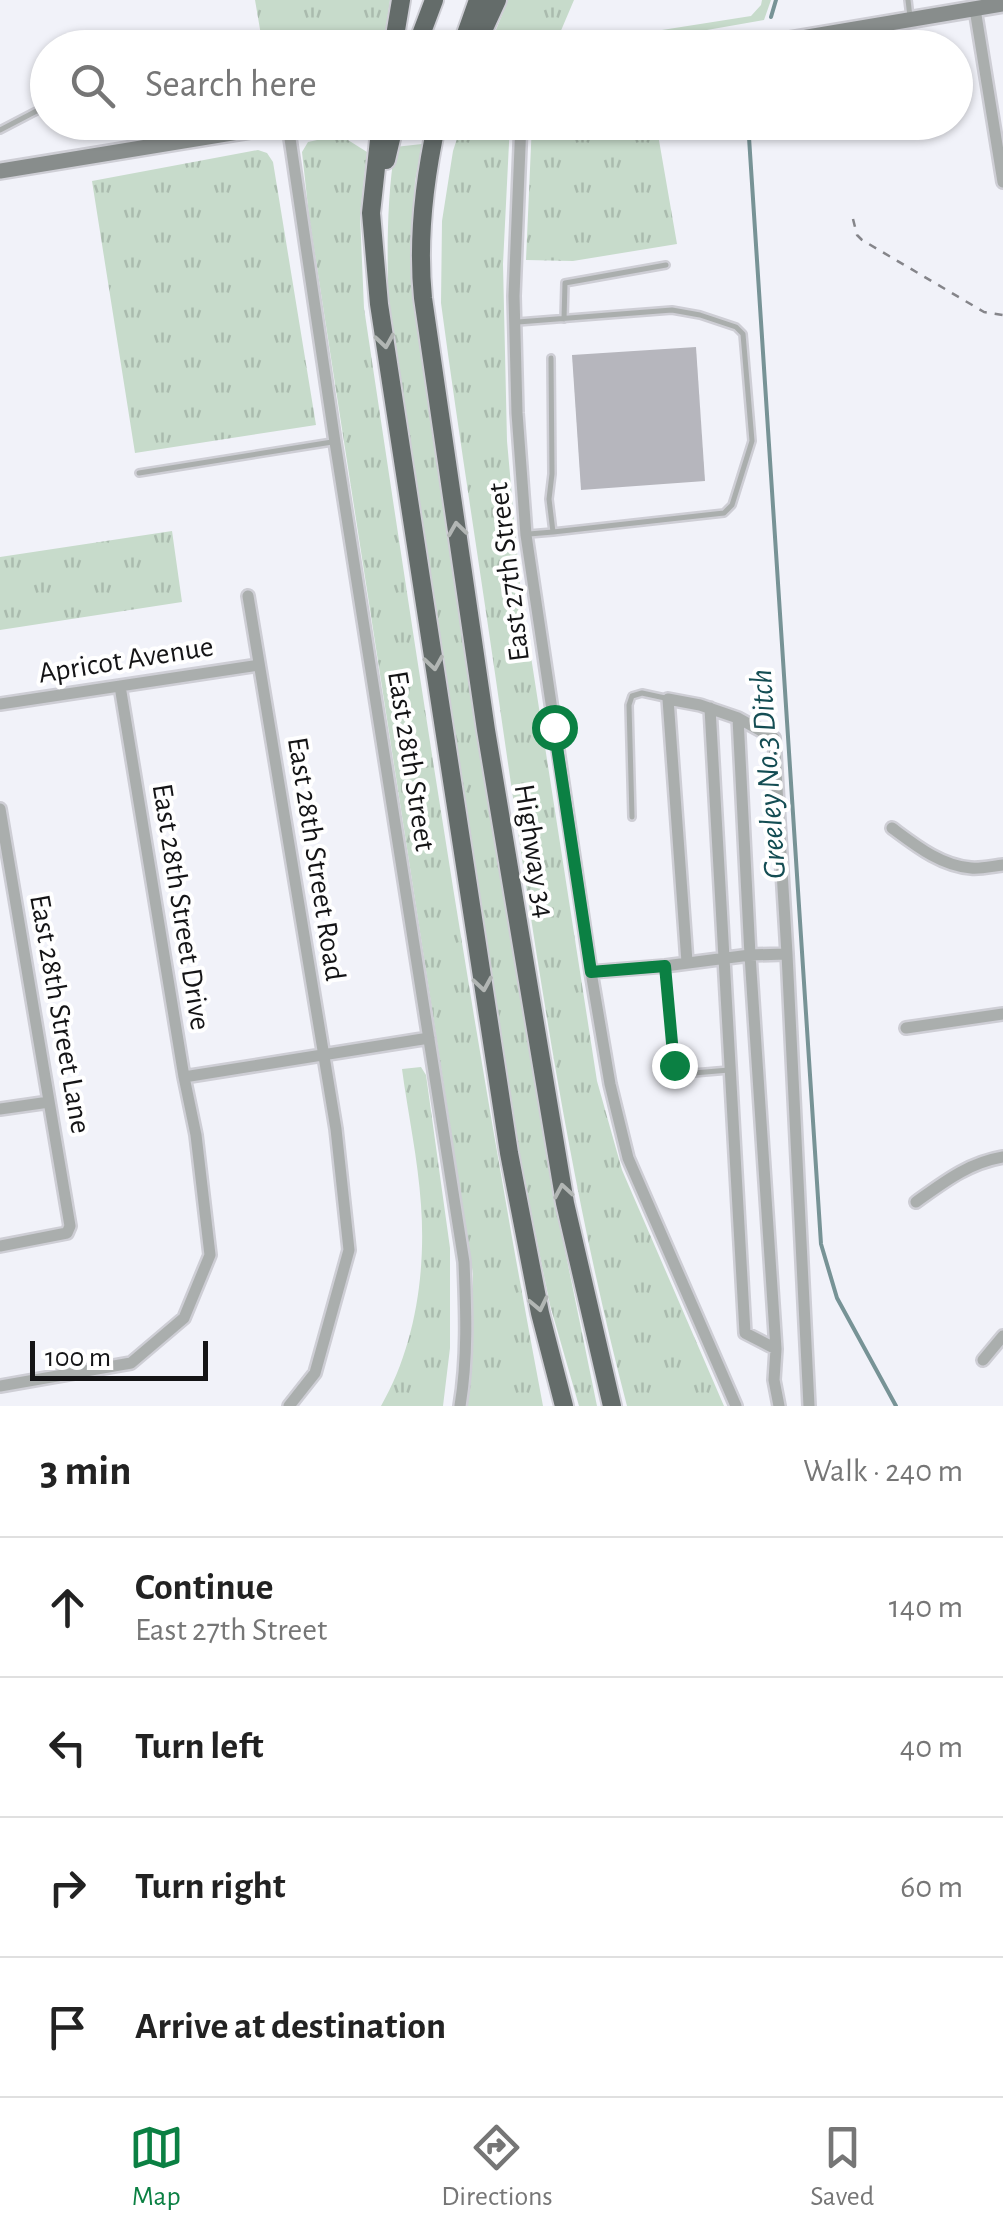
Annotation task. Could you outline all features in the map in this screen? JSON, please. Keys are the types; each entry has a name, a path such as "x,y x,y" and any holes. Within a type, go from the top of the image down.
{"highway":[{"path":"397,30 401,0"},
{"path":"423,30 434,0"},
{"path":"467,30 478,0"},
{"path":"483,30 497,0"},
{"path":"382,140 374,244 379,304 509,1153 540,1312 564,1406"},
{"path":"383,147 386,140"},
{"name":"Highway 34","path":"439,140 427,269 427,324 486,730 565,1203 612,1406"}],"main road":[{"path":"850,30 1003,4"},
{"path":"0,172 180,140"}],"street":[{"path":"975,9 1003,182"},
{"name":"East 28th Street","path":"295,140 335,442 464,1262 466,1368 460,1406"},
{"name":"East 27th Street","path":"520,140 515,322 526,535 610,1084 628,1158 736,1406"},
{"name":"East 28th Street Road","path":"248,596 336,1129 349,1250 315,1373 289,1406"},
{"name":"Apricot Avenue","path":"0,704 259,665"},
{"name":"East 28th Street Drive","path":"0,1386 131,1362 184,1318 210,1255 196,1135 120,686"},
{"path":"687,962 668,699 738,718 774,738 809,1406"},
{"path":"710,708 745,1333 776,1349"},
{"path":"738,718 776,1349 774,1380 779,1406"},
{"name":"East 28th Street Lane","path":"0,810 70,1226 67,1233 0,1246"},
{"path":"892,828 929,854 955,864 971,868 1003,865"},
{"path":"591,972 787,954"},
{"path":"906,1028 1003,1014"},
{"path":"184,1077 430,1038"},
{"path":"0,1109 50,1102"},
{"path":"916,1202 952,1175 984,1160 1003,1157"},
{"path":"983,1360 1003,1336"}],"lane":[{"path":"908,0 910,20"},
{"path":"0,130 30,114"},
{"path":"564,319 566,283 666,265"},
{"path":"515,322 672,310 736,327 744,334 752,441 732,505 724,513 526,535"},
{"path":"551,358 552,532"},
{"path":"138,473 335,442"},
{"path":"632,818 629,705 632,696 642,693 668,699"},
{"path":"665,966 676,1071 686,1074 729,1070"}],"path":[{"path":"853,219 862,240 984,312 1003,315"}],"green space":[{"path":"255,0 390,0 386,30 260,30"},
{"path":"508,0 574,0 561,30 496,30"},
{"path":"762,0 771,0 764,20 707,30 662,30 751,16"},
{"path":"348,140 367,152 360,215 364,308 471,995 543,1406 466,1406 473,1274 309,216 302,152 308,142"},
{"path":"457,140 509,140 503,264 507,441 520,586 597,1081 622,1170 724,1406 627,1406 606,1322 541,984 441,303 442,221"},
{"path":"531,140 659,140 677,244 573,261 526,260"},
{"path":"422,144 412,235 432,421 559,1221 597,1406 579,1406 550,1305 518,1149 389,319 389,212 395,147"},
{"path":"258,150 267,153 273,162 316,425 135,453 92,181"},
{"path":"172,531 182,602 0,630 0,557"},
{"path":"421,1067 426,1075 450,1248 450,1348 443,1406 381,1406 410,1334 420,1283 421,1205 402,1069"}],"building":[{"path":"696,347 705,481 581,490 572,355"}],"waterway":[{"name":"Greeley No.3 Ditch","path":"771,17 776,0"},
{"name":"Greeley No.3 Ditch","path":"749,140 821,1244 837,1298 896,1406"}],"route":[{"path":"554,727 591,972 665,966 674,1065"}]}
